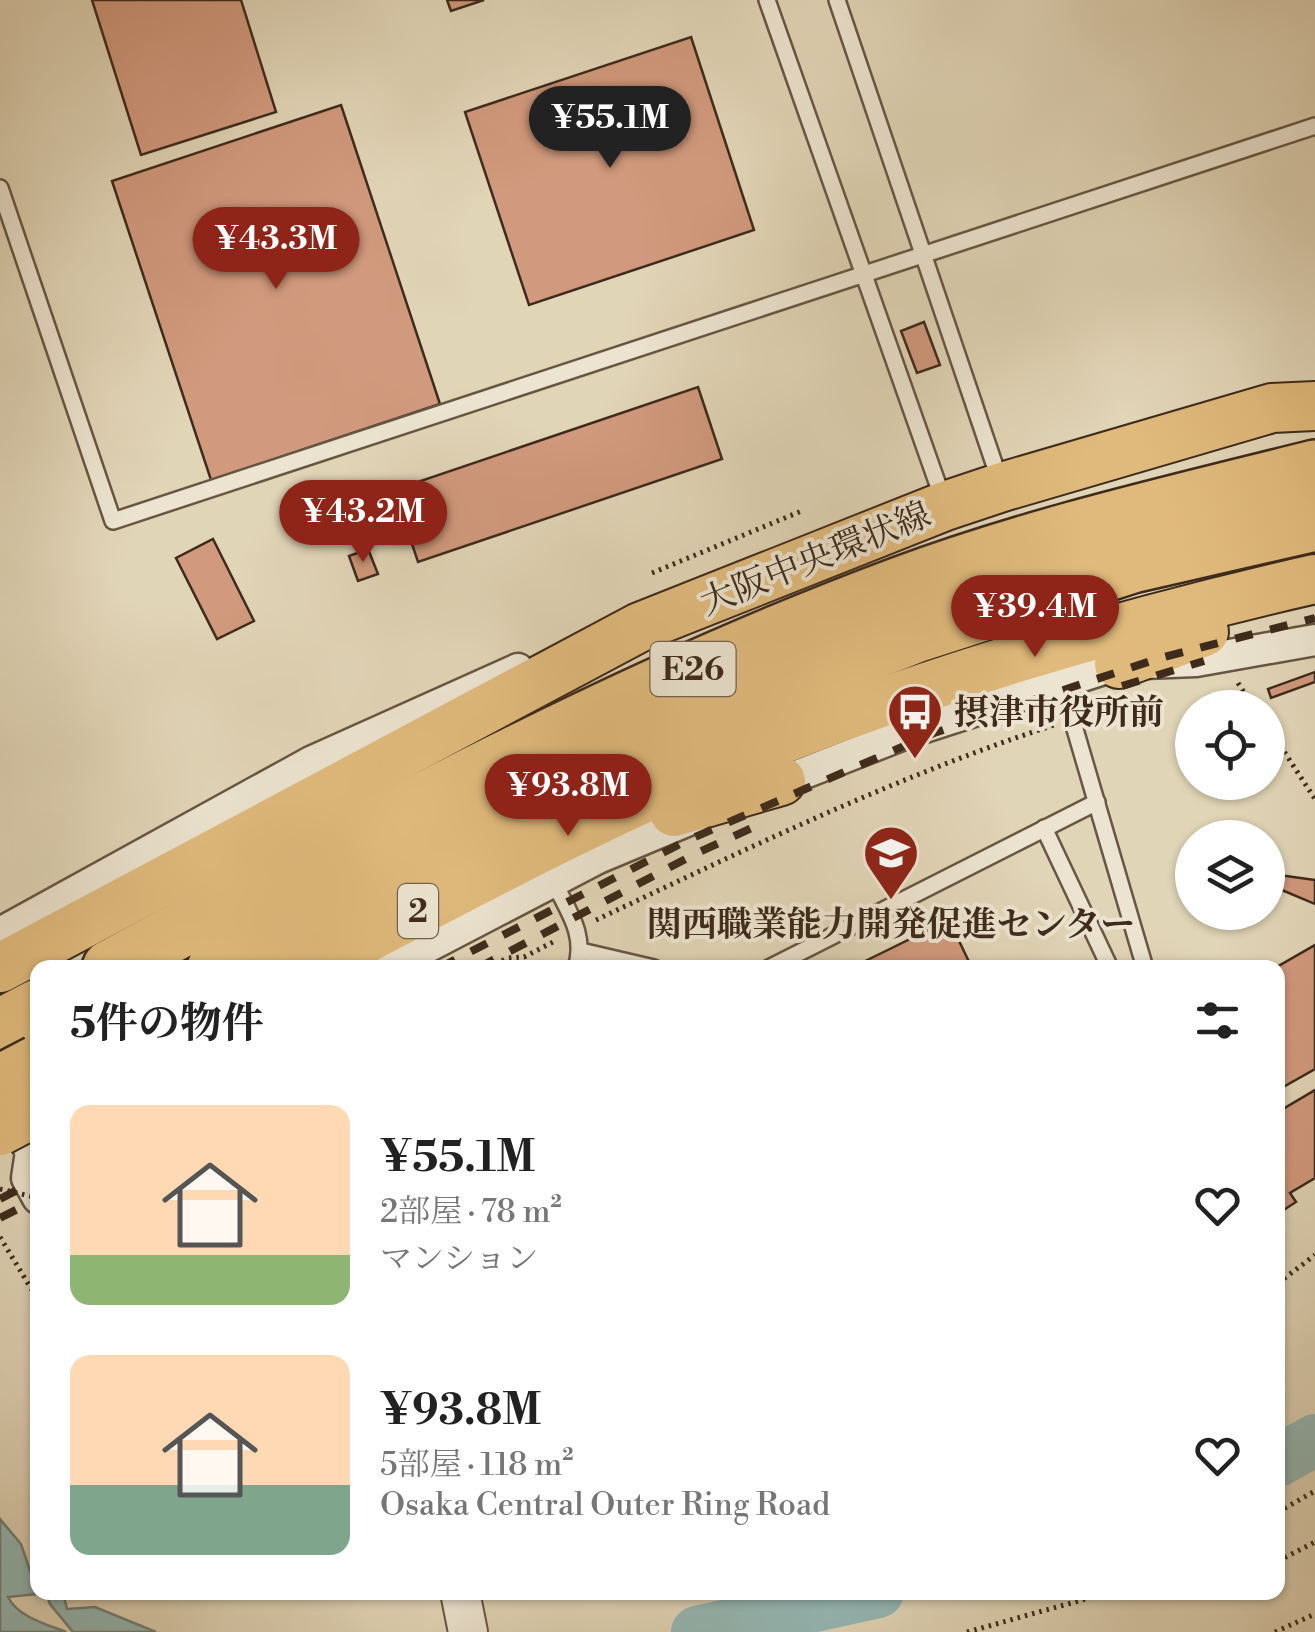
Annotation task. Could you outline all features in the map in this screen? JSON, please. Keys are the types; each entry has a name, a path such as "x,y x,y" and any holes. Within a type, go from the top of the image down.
{"highway":[{"name":"E26","path":"125,960 392,814 689,670 902,584 1120,516 1315,468"},
{"name":"E26","path":"230,960 413,861 708,718 918,634 1132,565 1315,522"},
{"path":"0,1028 30,1011"},
{"path":"0,1083 30,1067"}],"main road":[{"name":"大阪中央環状線","path":"0,968 640,627 1002,486 1301,403"},
{"name":"2","path":"328,960 540,868 724,764 962,673 1187,608 1315,579"},
{"path":"1131,682 1315,590"},
{"path":"540,868 781,781"}],"street":[{"path":"0,933 312,762 507,673 640,627"},
{"path":"781,781 909,732 1064,682 1131,682 1196,660 1315,640"},
{"path":"399,960 540,868"},
{"path":"0,1091 26,1136 30,1183"},
{"path":"462,1600 468,1632"}],"lane":[{"path":"767,0 945,506"},
{"path":"837,0 1002,486"},
{"path":"0,188 113,521 1315,126"},
{"path":"1064,682 1143,960"},
{"path":"784,960 1097,802"},
{"path":"1044,828 1106,960"},
{"path":"540,868 577,929 582,951 579,960"},
{"path":"582,951 620,960"}],"path":[{"path":"652,573 804,510"},
{"path":"1243,690 1237,680 1248,678"},
{"path":"503,960 524,956 706,866 882,790 986,747 1072,719 1131,682"},
{"path":"1285,753 1315,800"},
{"path":"0,1188 30,1196"},
{"path":"0,1238 30,1287"},
{"path":"1285,1278 1315,1255"},
{"path":"1285,1508 1315,1491"},
{"path":"1285,1558 1315,1542"},
{"path":"968,1632 1082,1600"},
{"path":"1276,1632 1315,1614"}],"water":[{"path":"0,1519 21,1544 30,1570 30,1595 8,1597 25,1615 66,1632 0,1632"},
{"path":"49,1600 65,1600 67,1609 95,1607 156,1632 73,1632"}],"building":[{"path":"92,0 241,0 276,112 141,155"},
{"path":"447,0 484,0 451,11"},
{"path":"691,37 754,230 529,305 465,112"},
{"path":"341,105 440,404 211,480 112,181"},
{"path":"924,322 940,365 917,373 901,331"},
{"path":"698,387 722,459 418,562 394,490"},
{"path":"213,539 254,621 217,639 176,558"},
{"path":"368,549 378,574 358,581 349,556"},
{"path":"1315,672 1315,682 1285,693 1268,689"},
{"path":"1285,876 1315,880 1315,904 1285,891"},
{"path":"949,920 968,960 867,960"},
{"path":"1315,945 1315,1069 1285,1086 1285,962"},
{"path":"1315,1090 1315,1178 1290,1193 1296,1202 1285,1209 1285,1108"}],"waterway":[{"path":"1285,1457 1315,1440"},
{"path":"697,1632 842,1600"}],"railway":[{"path":"455,960 688,840 934,733 1160,658 1315,618"},
{"path":"1122,686 1204,661"},
{"path":"493,960 754,827"},
{"path":"0,1199 30,1183"},
{"path":"0,1218 30,1203"}],"place":[{"name":"摂津市役所前","path":"915,761"},
{"name":"関西職業能力開発促進センター","path":"891,902"}]}
